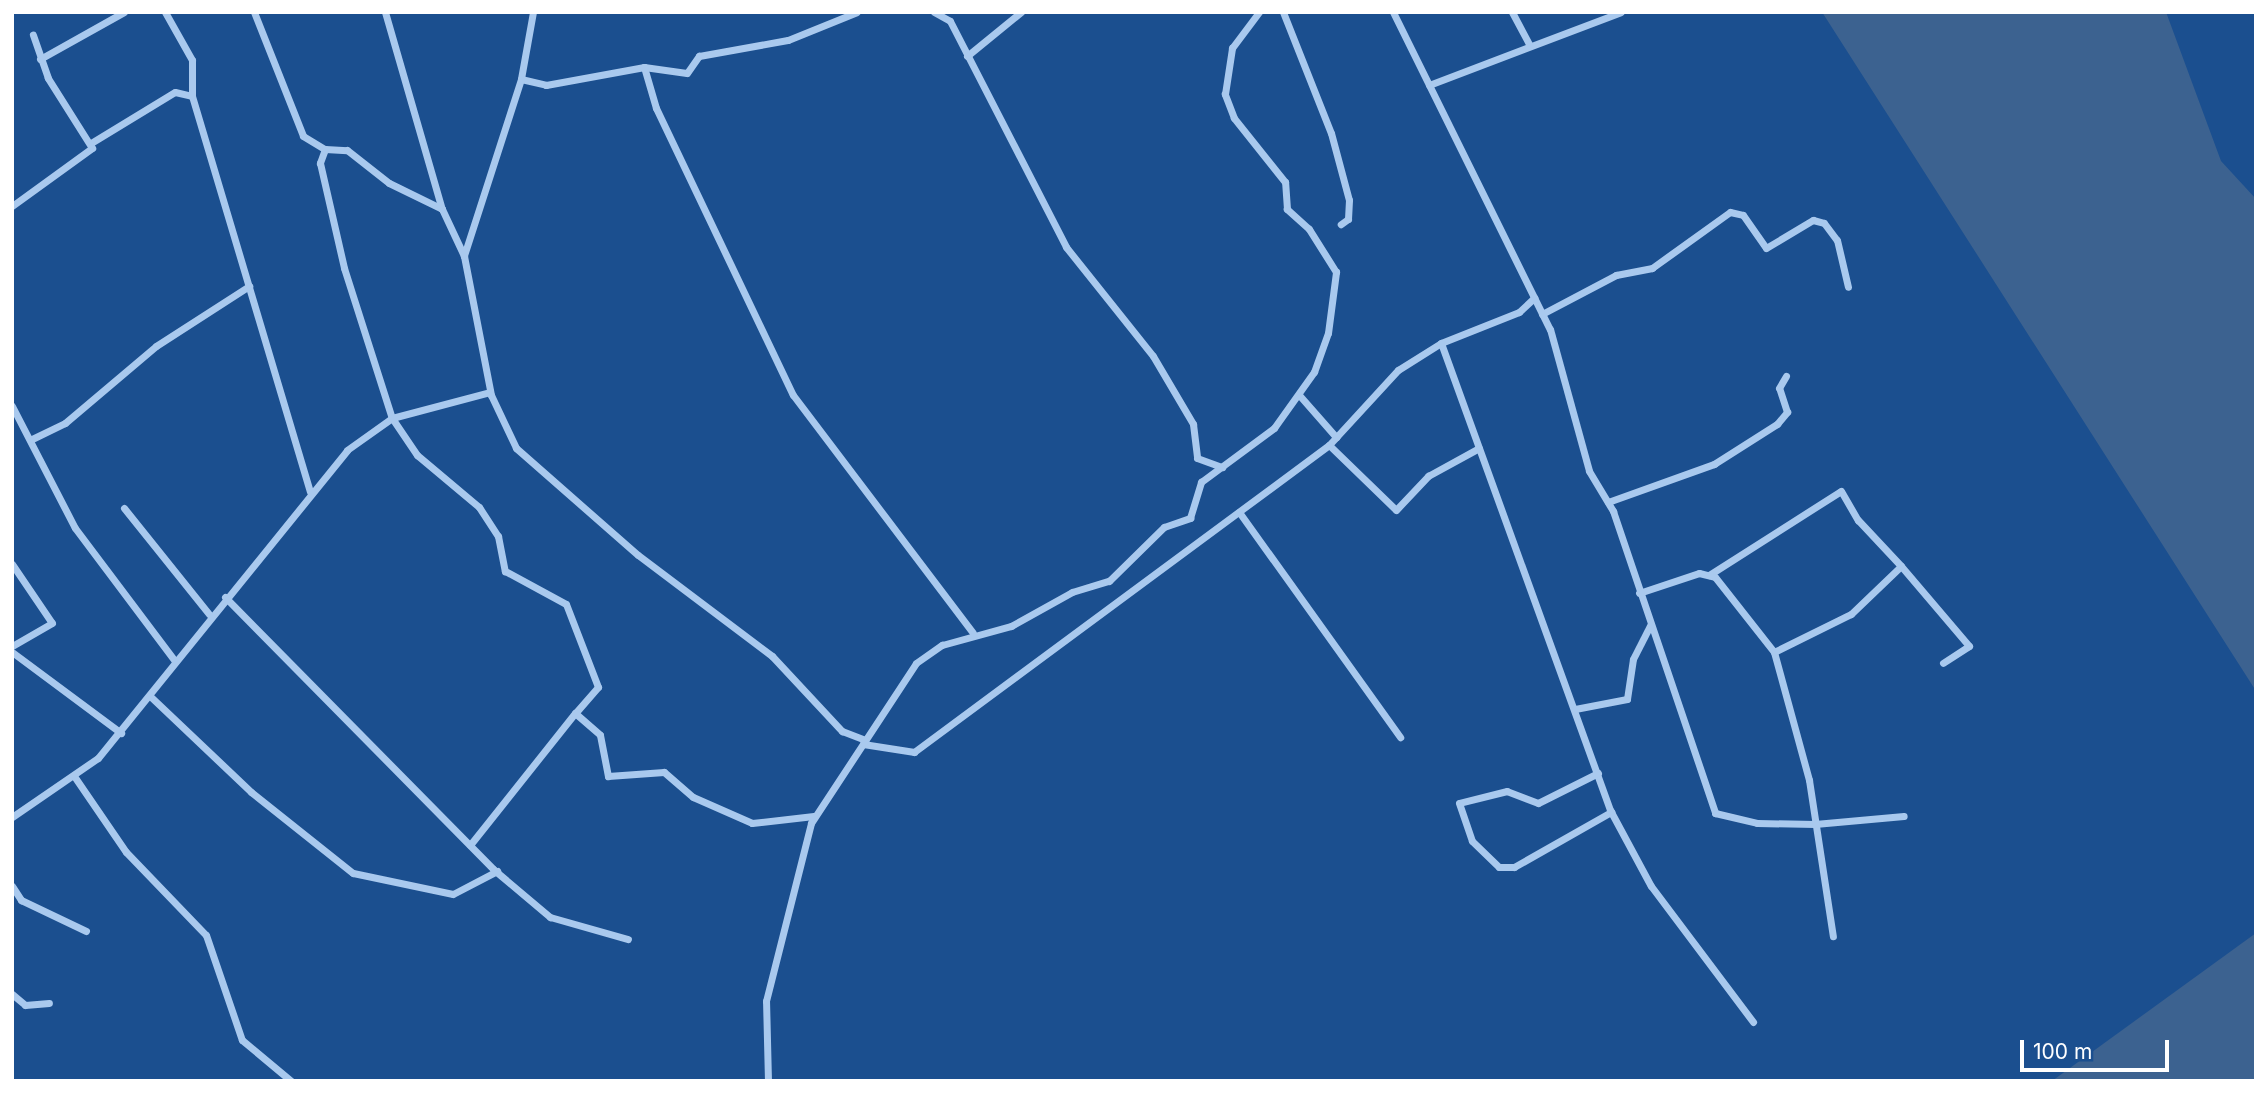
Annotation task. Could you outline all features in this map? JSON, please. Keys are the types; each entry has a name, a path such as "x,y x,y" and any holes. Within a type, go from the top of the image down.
{"street":[{"path":"40,59 124,12"},
{"path":"166,12 192,60 192,96 310,492"},
{"path":"254,12 300,132 324,149 347,150 389,183 442,209"},
{"path":"385,12 442,209 464,256 490,392 516,448 638,555 772,656 842,732 864,742 914,752 1328,445 1398,370 1441,343 1519,312 1534,298"},
{"path":"521,79 547,85 644,67 687,73 699,56 788,40 857,12"},
{"path":"934,12 950,21 1066,247 1153,356 1193,424 1197,458 1222,467"},
{"path":"967,56 1021,12"},
{"path":"768,1081 766,1000 814,816 849,774 864,742 916,663 973,633 1012,626 1072,592 1109,581 1164,527 1190,518 1201,482 1264,437 1300,396 1328,333 1336,272 1309,229 1287,209 1285,182 1234,118 1225,94 1231,48 1259,12"},
{"path":"1283,12 1331,134 1349,200 1348,219 1341,224"},
{"path":"1393,12 1542,314 1589,471 1608,502 1715,813 1757,823 1815,824 1904,816"},
{"path":"1512,12 1530,46"},
{"path":"1429,85 1621,12"},
{"path":"464,256 521,79 530,13"},
{"path":"12,206 91,152 91,143 40,59 33,35"},
{"path":"644,67 656,108 793,395 973,633"},
{"path":"91,143 175,92 192,96"},
{"path":"324,149 320,163 344,268 392,418 417,454 479,507 498,536 505,571 566,604 597,687 470,845"},
{"path":"1542,314 1616,275 1652,268 1730,212 1743,215 1766,248 1813,220 1824,223 1837,240 1848,287"},
{"path":"32,439 65,423 156,346 249,286"},
{"path":"1441,343 1611,812 1651,886 1753,1022"},
{"path":"1608,502 1672,483 1777,424 1787,412 1779,388 1786,376"},
{"path":"12,805 15,815 74,776 121,733 151,697 174,660 209,614 347,450 392,418 490,392"},
{"path":"1300,396 1336,437"},
{"path":"12,406 32,439 75,528 174,660"},
{"path":"1328,445 1396,510 1428,476 1479,448"},
{"path":"1639,593 1708,576 1840,491 1858,520 1969,646 1943,663"},
{"path":"124,508 209,614"},
{"path":"1239,512 1400,737"},
{"path":"12,564 52,623 12,646"},
{"path":"1774,652 1851,614 1901,566"},
{"path":"1708,576 1774,652 1791,697 1833,936"},
{"path":"225,597 470,845 550,917 628,939"},
{"path":"1575,709 1627,699 1633,659 1650,625"},
{"path":"12,652 121,733"},
{"path":"151,697 251,792 353,873 453,894 497,871"},
{"path":"575,713 600,735 608,776 664,772 693,797 752,823 814,816"},
{"path":"1598,773 1538,803 1507,791 1459,803 1472,841 1499,867 1514,867 1611,812"},
{"path":"74,776 126,852 206,935 242,1040 291,1081"},
{"path":"12,886 21,900 86,931"},
{"path":"12,994 24,1005 49,1003"}],"water":[{"path":"1822,12 2166,12 2221,161 2256,199 2256,691"},
{"path":"2256,933 2256,1081 2052,1081"}]}
